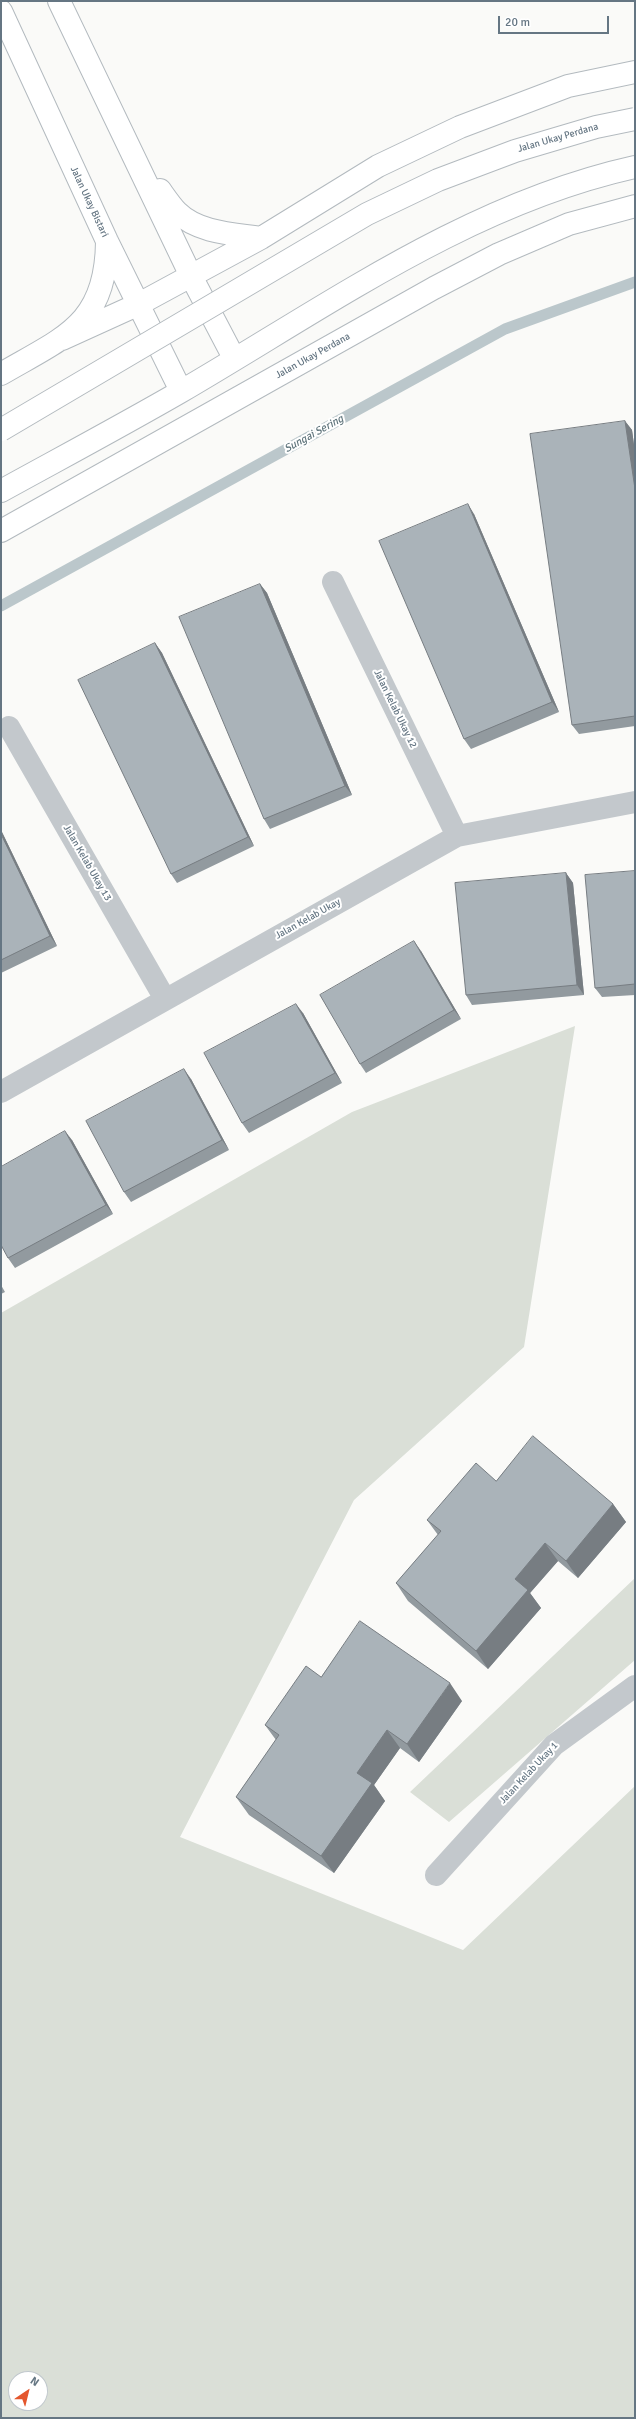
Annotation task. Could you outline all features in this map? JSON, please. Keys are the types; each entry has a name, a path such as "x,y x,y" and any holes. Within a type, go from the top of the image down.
{"street":[{"path":"59,1 190,276 234,358"},
{"name":"Jalan Ukay Bistari","path":"1,11 107,241 181,392"},
{"path":"1,374 62,339 139,304 261,238 378,166 460,127 568,86 635,72"},
{"name":"Jalan Ukay Perdana","path":"1,430 367,214 438,180 515,151 596,127 635,119"},
{"path":"132,152 177,213 197,224 218,232 261,238"},
{"path":"1,491 181,392 234,358 418,251 486,219 558,190 635,168"},
{"name":"Jalan Ukay Perdana","path":"1,531 428,292 499,254 569,224 635,206"},
{"path":"62,339 88,316 101,288 106,264 107,241"},
{"name":"Jalan Kelab Ukay 12","path":"333,582 457,836"},
{"name":"Jalan Kelab Ukay 13","path":"9,726 165,999"},
{"name":"Jalan Kelab Ukay","path":"1,1092 457,836 635,802"},
{"name":"Jalan Kelab Ukay 1","path":"436,1875 554,1745 635,1686"}],"shaded area":[{"path":"575,1026 524,1347 354,1500 180,1837 463,1950 635,1786 635,2418 1,2418 1,1313 352,1112"},
{"path":"635,1578 635,1660 449,1822 410,1792"}],"building":[{"path":"625,421 635,489 635,716 572,725 530,434"},
{"path":"468,504 552,702 464,739 379,541"},
{"path":"260,584 345,786 264,819 179,617"},
{"path":"155,643 248,837 171,874 78,680"},
{"path":"1,834 50,936 1,960"},
{"path":"635,871 635,984 595,988 585,875"},
{"path":"566,873 577,985 466,995 455,883"},
{"path":"414,941 454,1010 360,1064 320,995"},
{"path":"296,1004 335,1073 242,1123 204,1053"},
{"path":"184,1069 222,1140 124,1192 86,1121"},
{"path":"65,1131 106,1205 8,1258 1,1245 1,1167"},
{"path":"533,1436 613,1504 566,1561 545,1543 515,1579 528,1590 476,1651 396,1583 441,1531 427,1520 476,1463 496,1481"},
{"path":"360,1621 450,1683 407,1744 387,1730 357,1773 372,1783 321,1856 236,1797 279,1735 265,1725 306,1666 321,1677"}],"waterway":[{"name":"Sungai Sering","path":"1,606 505,329 635,282"}]}
